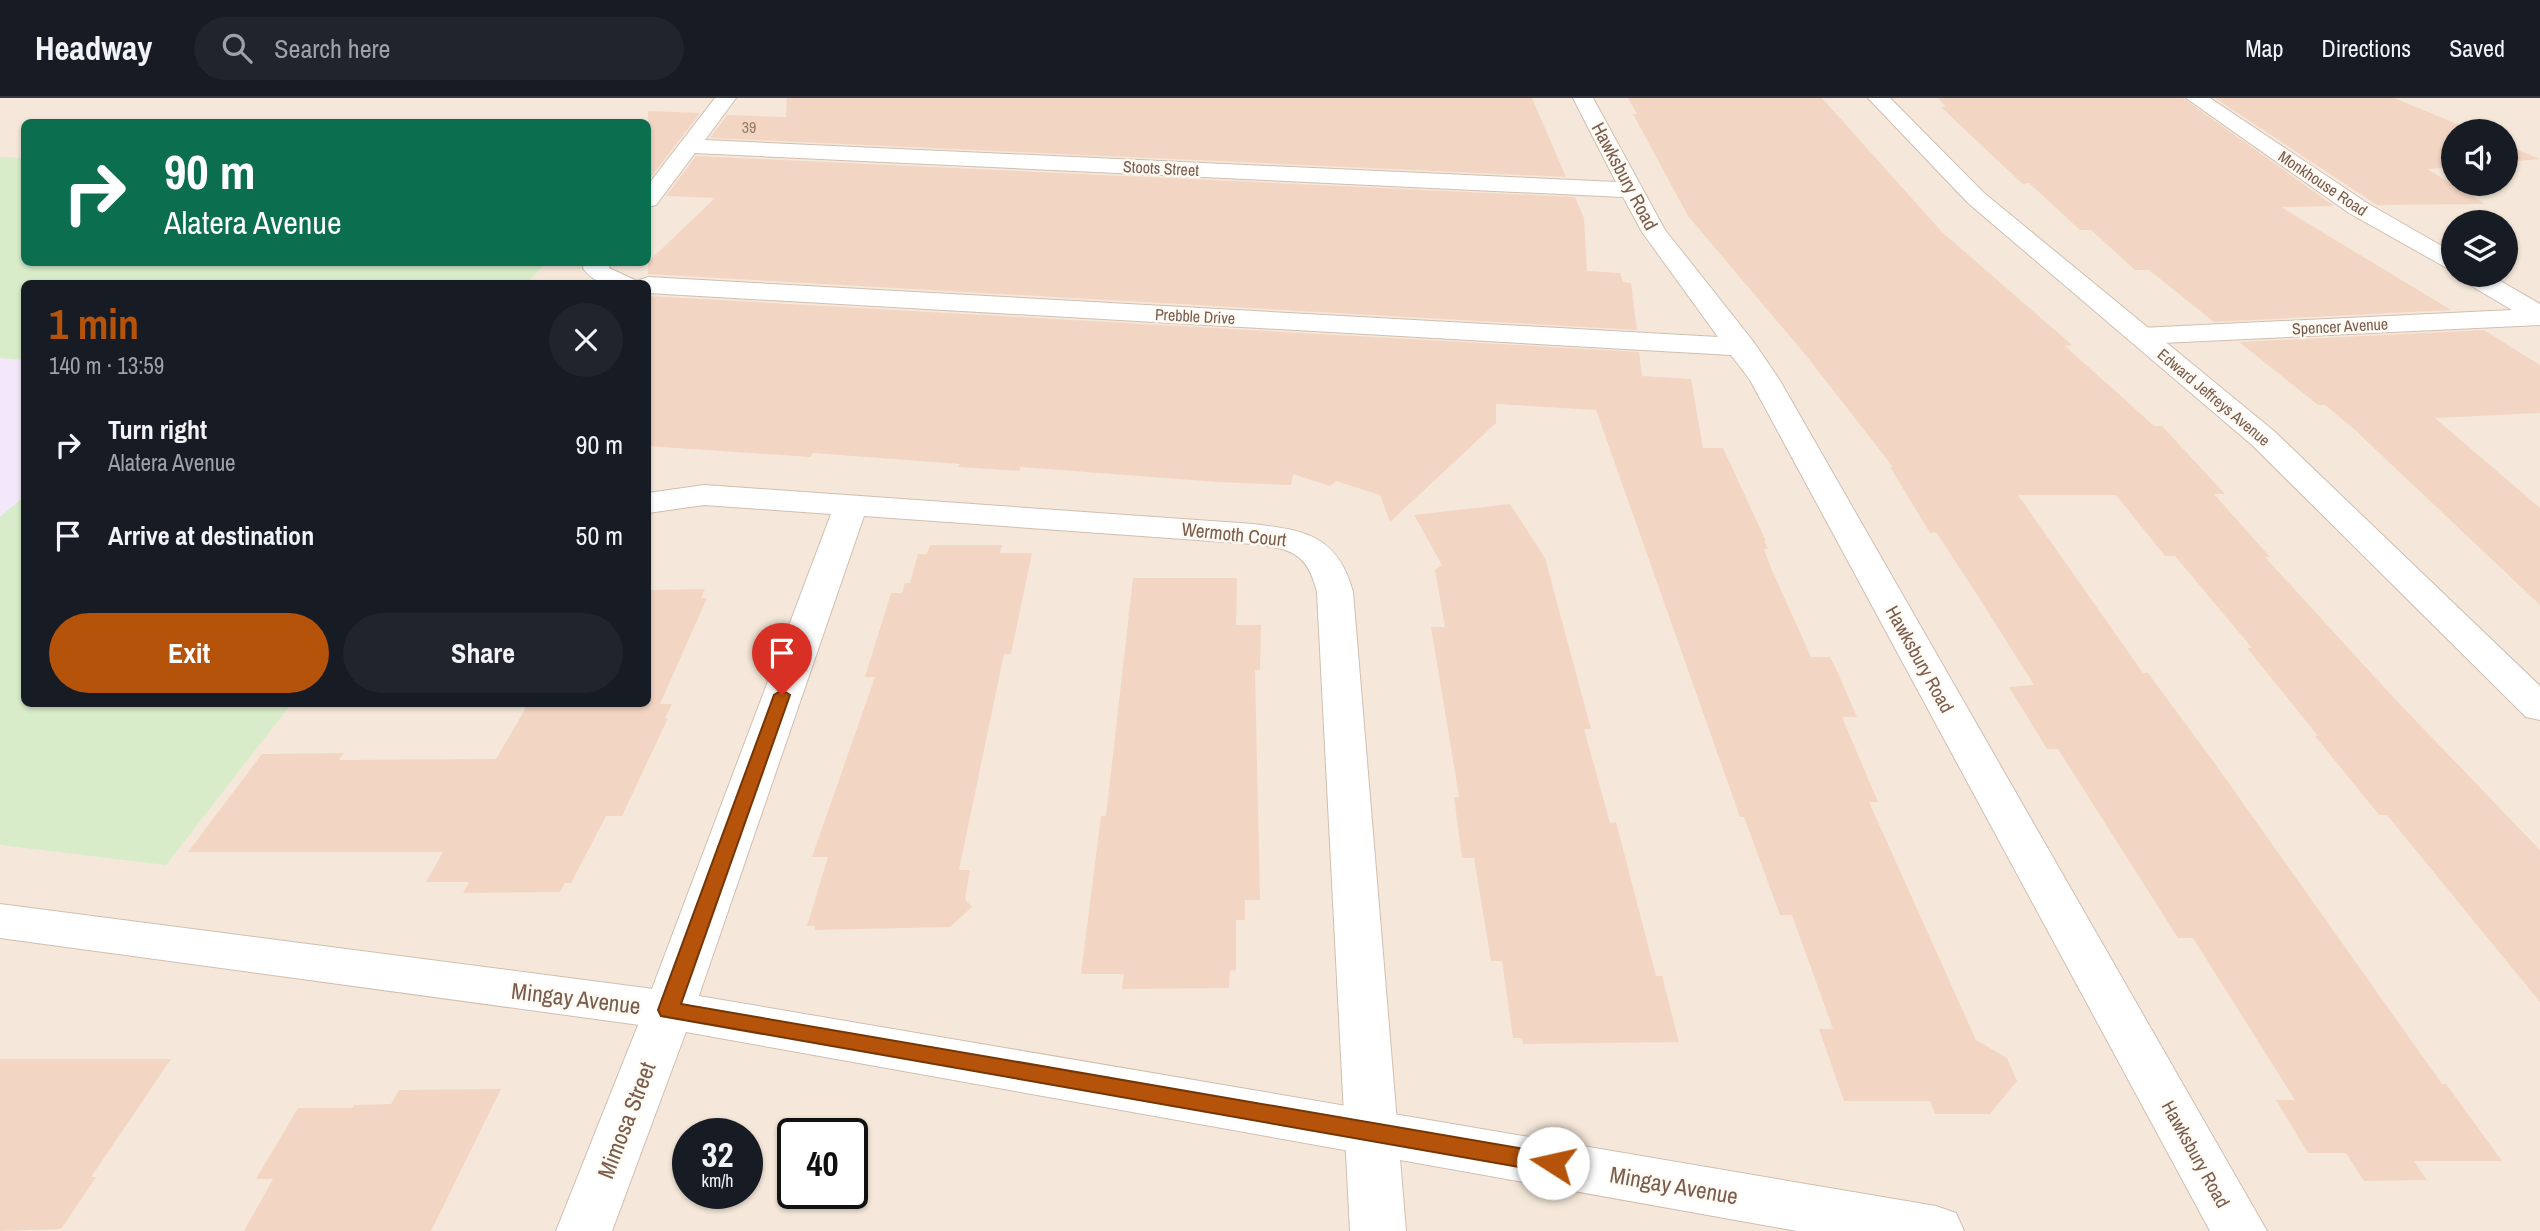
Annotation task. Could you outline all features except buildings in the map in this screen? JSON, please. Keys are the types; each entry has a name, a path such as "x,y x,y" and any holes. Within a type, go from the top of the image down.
{"street":[{"path":"651,196 726,98"},
{"name":"Hawksbury Road","path":"1583,98 1654,232 1743,347 1771,391 2239,1231"},
{"name":"Edward Jeffreys Avenue","path":"1878,98 1976,198 2263,438 2540,708"},
{"name":"Monkhouse Road","path":"2196,98 2358,208 2441,256"},
{"name":"Stoots Street","path":"690,146 1631,190"},
{"path":"597,266 600,274 616,280"},
{"name":"Prebble Drive","path":"651,285 1743,347"},
{"path":"2492,287 2540,316"},
{"name":"Spencer Avenue","path":"2141,336 2540,316"},
{"name":"Wermoth Court","path":"651,503 704,495 1253,534 1281,537 1305,544 1320,554 1331,570 1335,592 1378,1231"},
{"name":"Mimosa Street","path":"584,1231 669,1010 852,504"},
{"name":"Mingay Avenue","path":"0,921 669,1010 1936,1231"}],"shaded area":[{"path":"0,98 2540,98 2540,1231 0,1231"},
{"path":"0,358 21,360 21,500 0,517"}],"green space":[{"path":"0,157 21,158 21,266 543,266 530,280 21,280 21,360 0,358"},
{"path":"21,500 21,707 289,707 166,865 0,845 0,517"}],"route":[{"path":"782,695 669,1010 1553,1163"}]}
